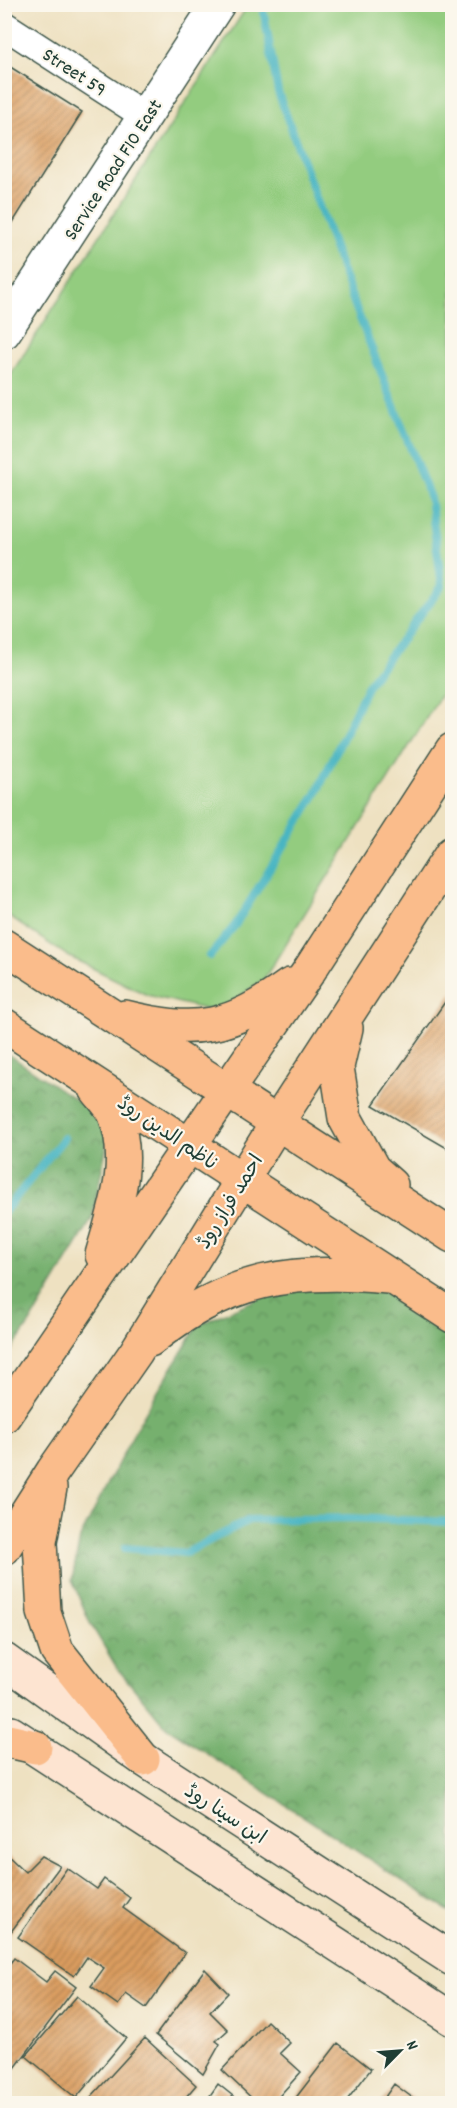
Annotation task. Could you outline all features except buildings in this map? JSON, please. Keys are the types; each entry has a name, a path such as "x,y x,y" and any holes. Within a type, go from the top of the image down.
{"main road":[{"path":"4,1416 309,971 453,750"},
{"name":"احمد فراز روڈ","path":"4,1548 53,1471 136,1352 277,1123 453,853"},
{"path":"4,946 453,1236"},
{"path":"106,1013 161,1026 214,1025 256,1009 309,971"},
{"path":"350,1012 337,1067 345,1118 374,1169 425,1218"},
{"name":"ناظم الدین روڈ","path":"4,1025 453,1316"},
{"path":"90,1080 114,1113 124,1153 120,1188 94,1283"},
{"path":"136,1352 179,1317 228,1292 281,1276 336,1272 393,1278"},
{"path":"53,1471 40,1542 44,1612 57,1651 143,1759"},
{"name":"ابن سینا روڈ","path":"4,1660 143,1759 453,1959"},
{"path":"4,1728 20,1744 453,2019"}],"street":[{"name":"Service Road F10 East","path":"4,332 218,4"},
{"name":"Street 59","path":"4,25 146,117"}],"green space":[{"path":"248,5 452,5 452,677 264,979 217,1012 147,995 68,956 5,914 4,385"},
{"path":"5,1052 105,1120 107,1144 92,1219 30,1323 5,1359"},
{"path":"291,1284 376,1286 452,1335 452,1913 166,1727 117,1668 90,1623 72,1580 80,1538 140,1421 198,1325"}],"waterway":[{"path":"210,956 236,924 316,794 369,683 442,586 430,498 354,303 278,92 264,14"},
{"path":"4,1212 64,1138"},
{"path":"125,1548 186,1553 249,1520 348,1518 452,1522"}]}
